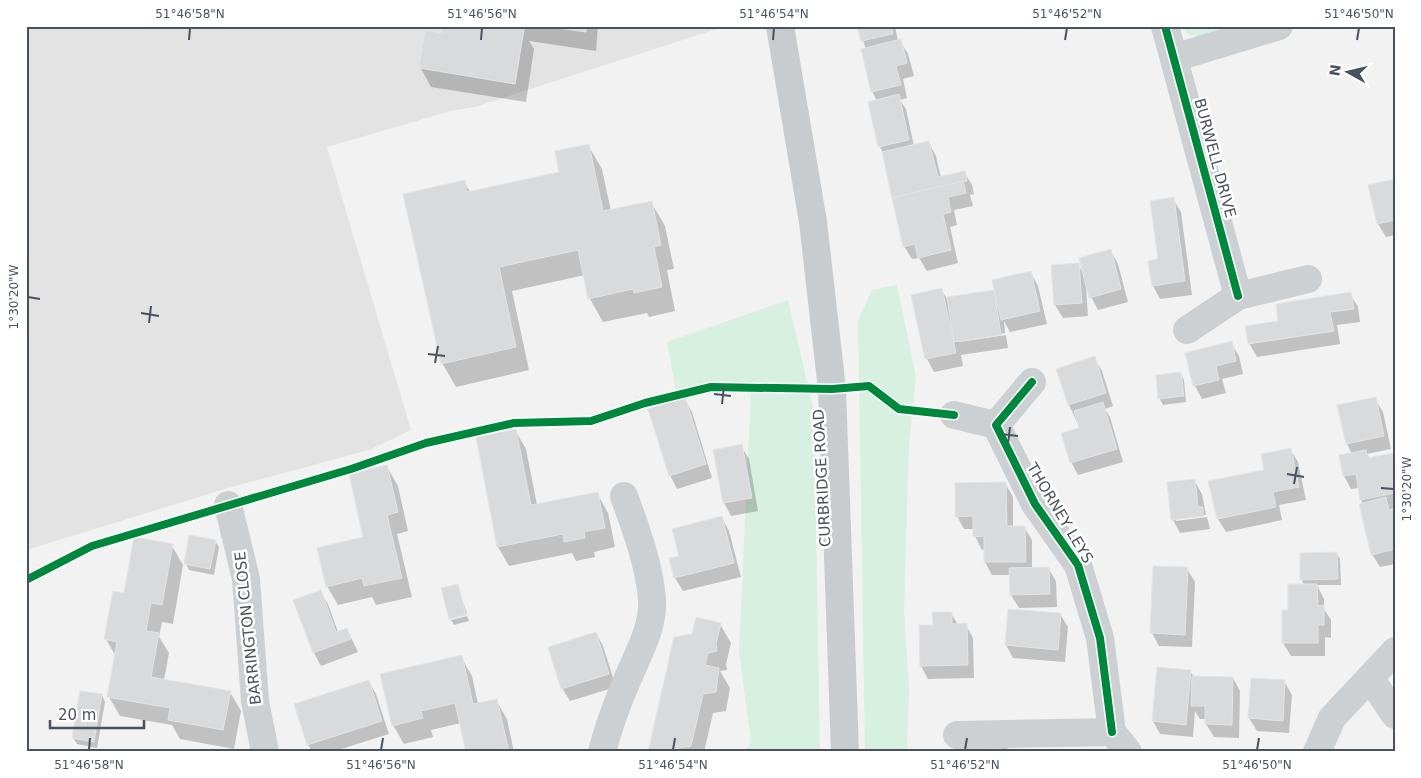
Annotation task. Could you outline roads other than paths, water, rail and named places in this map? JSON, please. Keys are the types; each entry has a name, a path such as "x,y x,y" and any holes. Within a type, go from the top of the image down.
{"main road":[{"name":"CURBRIDGE ROAD","path":"780,26 813,222 832,389 839,542 845,752"}],"street":[{"name":"BURWELL DRIVE","path":"1165,26 1238,296"},
{"path":"1174,58 1279,26"},
{"path":"1187,330 1238,296 1308,279"},
{"path":"954,415 996,426 1032,382"},
{"name":"THORNEY LEYS","path":"957,735 1120,742 1100,638 1078,565 1035,504 996,426"},
{"path":"602,752 610,723 641,648 649,622 652,601 637,532 624,496"},
{"name":"BARRINGTON CLOSE","path":"228,505 246,578 254,692 265,752"},
{"path":"1317,752 1332,718 1395,651"},
{"path":"1370,678 1395,715"}]}
